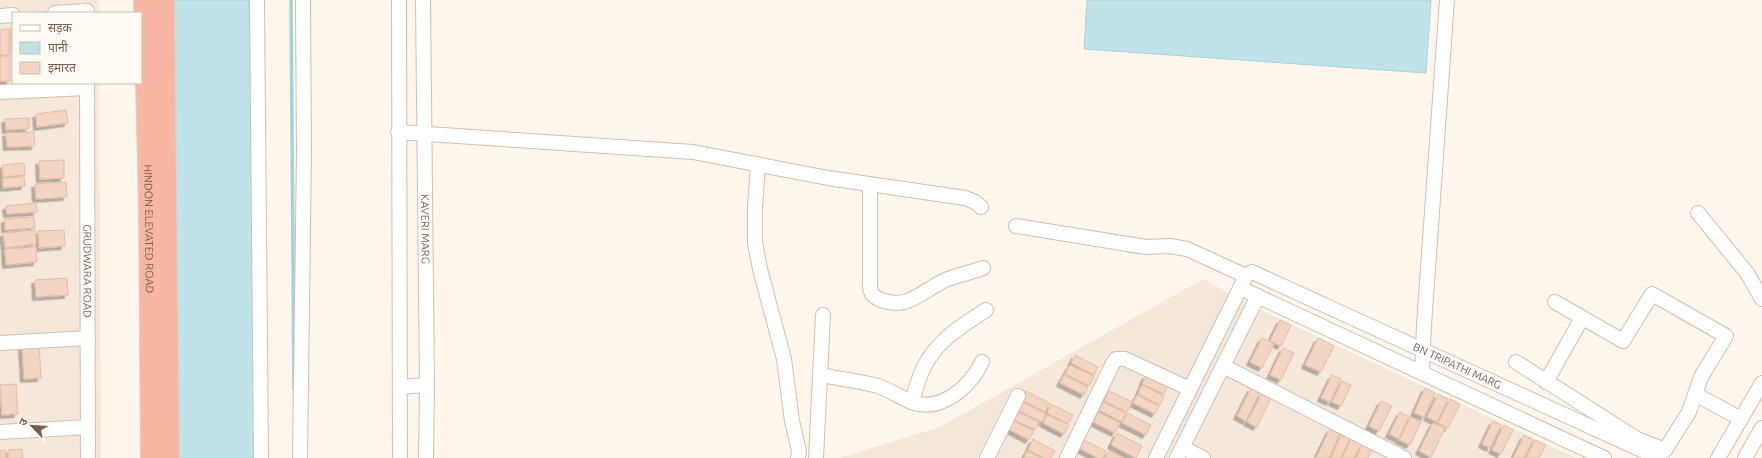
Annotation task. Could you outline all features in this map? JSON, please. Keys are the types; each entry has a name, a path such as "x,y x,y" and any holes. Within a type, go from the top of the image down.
{"highway":[{"name":"HINDON ELEVATED ROAD","path":"144,0 149,206 151,458"},
{"name":"HINDON ELEVATED ROAD","path":"164,0 170,458"}],"street":[{"path":"257,0 261,458"},
{"path":"300,458 304,151 303,0"},
{"path":"399,0 398,132 400,458"},
{"name":"KAVERI MARG","path":"423,0 428,385 426,458"},
{"path":"1422,373 1447,0"},
{"path":"61,12 87,8"},
{"path":"0,16 12,16"},
{"path":"0,92 87,85"},
{"name":"GRUDWARA ROAD","path":"87,85 88,458"},
{"path":"398,132 693,152 828,178 965,198 975,202 981,207"},
{"path":"758,164 755,207 755,243 760,269 784,359 792,421 799,451 798,458 807,458"},
{"path":"870,184 870,290 872,295 884,301 903,303 948,279 984,268"},
{"path":"1698,213 1747,274 1762,299"},
{"path":"1016,226 1146,247 1170,246 1187,249 1247,279 1258,296 1604,458"},
{"path":"1156,458 1190,388 1247,279"},
{"name":"BN TRIPATHI MARG","path":"1247,279 1424,350 1659,458"},
{"path":"1516,362 1636,439 1666,450 1689,412 1701,377 1726,336 1652,294 1624,341 1555,302"},
{"path":"1203,458 1180,453 1258,296"},
{"path":"912,402 923,369 935,350 957,329 986,310"},
{"path":"816,458 823,315"},
{"path":"1546,382 1582,318"},
{"path":"0,343 88,338"},
{"path":"1067,458 1112,363 1116,359 1126,359 1190,388"},
{"path":"821,375 879,387 912,402 925,404 947,399 965,388 977,374 982,362"},
{"path":"1223,366 1404,458"},
{"path":"1718,458 1762,383"},
{"path":"400,387 428,385"},
{"path":"1695,394 1741,419"},
{"path":"1559,412 1567,395"},
{"path":"987,458 1018,396"},
{"path":"0,432 88,428"},
{"path":"1752,453 1761,430"}],"shaded area":[{"path":"0,0 99,0 99,12 12,12 12,84 99,84 101,458 0,458"},
{"path":"1203,279 1263,311 1576,458 839,458 940,427"}],"water":[{"path":"167,0 249,0 253,211 254,458 175,458"},
{"path":"1087,0 1431,0 1426,73 1084,49"}],"building":[{"path":"10,28 12,28 12,54"},
{"path":"9,29 9,55 0,55 0,30"},
{"path":"0,56 10,56 10,81 0,81"},
{"path":"66,110 68,123 37,127 36,114"},
{"path":"29,118 29,129 6,130 5,119"},
{"path":"34,132 35,146 7,147 6,133"},
{"path":"64,160 64,178 40,179 39,161"},
{"path":"24,163 25,175 3,177 2,165"},
{"path":"24,177 25,186 3,188 3,178"},
{"path":"66,182 67,197 36,199 35,184"},
{"path":"36,203 37,212 7,214 6,206"},
{"path":"34,217 35,228 5,230 5,219"},
{"path":"35,230 36,244 5,248 3,233"},
{"path":"64,230 65,246 39,248 38,231"},
{"path":"36,247 37,262 6,265 5,249"},
{"path":"67,278 68,295 36,297 35,280"},
{"path":"1280,320 1291,325 1281,346 1270,341"},
{"path":"1262,338 1274,344 1262,368 1250,362"},
{"path":"1318,338 1334,346 1321,372 1305,365"},
{"path":"39,345 41,378 24,379 22,346"},
{"path":"1283,348 1294,353 1281,380 1270,375"},
{"path":"1075,355 1098,367 1094,375 1071,363"},
{"path":"1070,365 1094,376 1089,386 1065,374"},
{"path":"1064,375 1088,387 1084,395 1060,383"},
{"path":"1146,375 1168,385 1164,394 1142,384"},
{"path":"1332,375 1341,379 1330,402 1321,398"},
{"path":"1342,381 1351,385 1341,406 1332,402"},
{"path":"16,384 18,414 2,415 0,385"},
{"path":"1142,385 1164,396 1160,405 1138,394"},
{"path":"1251,388 1260,392 1246,421 1237,416"},
{"path":"1425,388 1435,393 1424,417 1414,413"},
{"path":"1026,391 1049,403 1045,412 1022,400"},
{"path":"1109,391 1132,402 1127,412 1104,401"},
{"path":"1262,393 1271,398 1257,427 1247,422"},
{"path":"1438,394 1448,399 1437,422 1427,417"},
{"path":"1137,395 1159,406 1155,414 1133,403"},
{"path":"1450,399 1460,404 1448,428 1438,423"},
{"path":"1021,401 1046,414 1042,422 1017,410"},
{"path":"1381,401 1392,406 1379,431 1369,426"},
{"path":"1103,402 1126,413 1122,422 1099,410"},
{"path":"1051,404 1073,415 1068,424 1047,413"},
{"path":"1016,411 1039,422 1035,430 1012,419"},
{"path":"1098,412 1120,423 1115,433 1093,422"},
{"path":"1400,412 1409,417 1399,439 1389,434"},
{"path":"1127,413 1151,425 1146,435 1122,423"},
{"path":"1047,415 1069,425 1064,434 1043,423"},
{"path":"1411,417 1421,422 1410,445 1399,440"},
{"path":"1012,420 1034,431 1029,440 1008,429"},
{"path":"1493,421 1501,425 1490,448 1482,444"},
{"path":"1433,423 1445,428 1431,457 1419,451"},
{"path":"1504,425 1513,430 1501,454 1492,450"},
{"path":"1330,429 1340,434 1329,458 1316,458"},
{"path":"1117,433 1142,446 1136,458 1111,445"},
{"path":"1341,435 1350,439 1341,458 1331,458"},
{"path":"1524,435 1533,440 1524,458 1513,458"},
{"path":"1033,439 1055,451 1051,458 1044,458 1028,450"},
{"path":"1082,439 1106,451 1103,458 1098,458 1078,448"},
{"path":"1351,439 1361,444 1354,458 1342,458"},
{"path":"1535,440 1546,445 1539,458 1526,458"},
{"path":"1362,445 1372,450 1368,458 1356,458"},
{"path":"22,449 23,458 8,458 8,450"},
{"path":"5,450 6,458 0,458 0,451"},
{"path":"1027,451 1041,458 1024,458"},
{"path":"1109,451 1124,458 1105,458"}],"waterway":[{"path":"291,0 294,389"}]}
